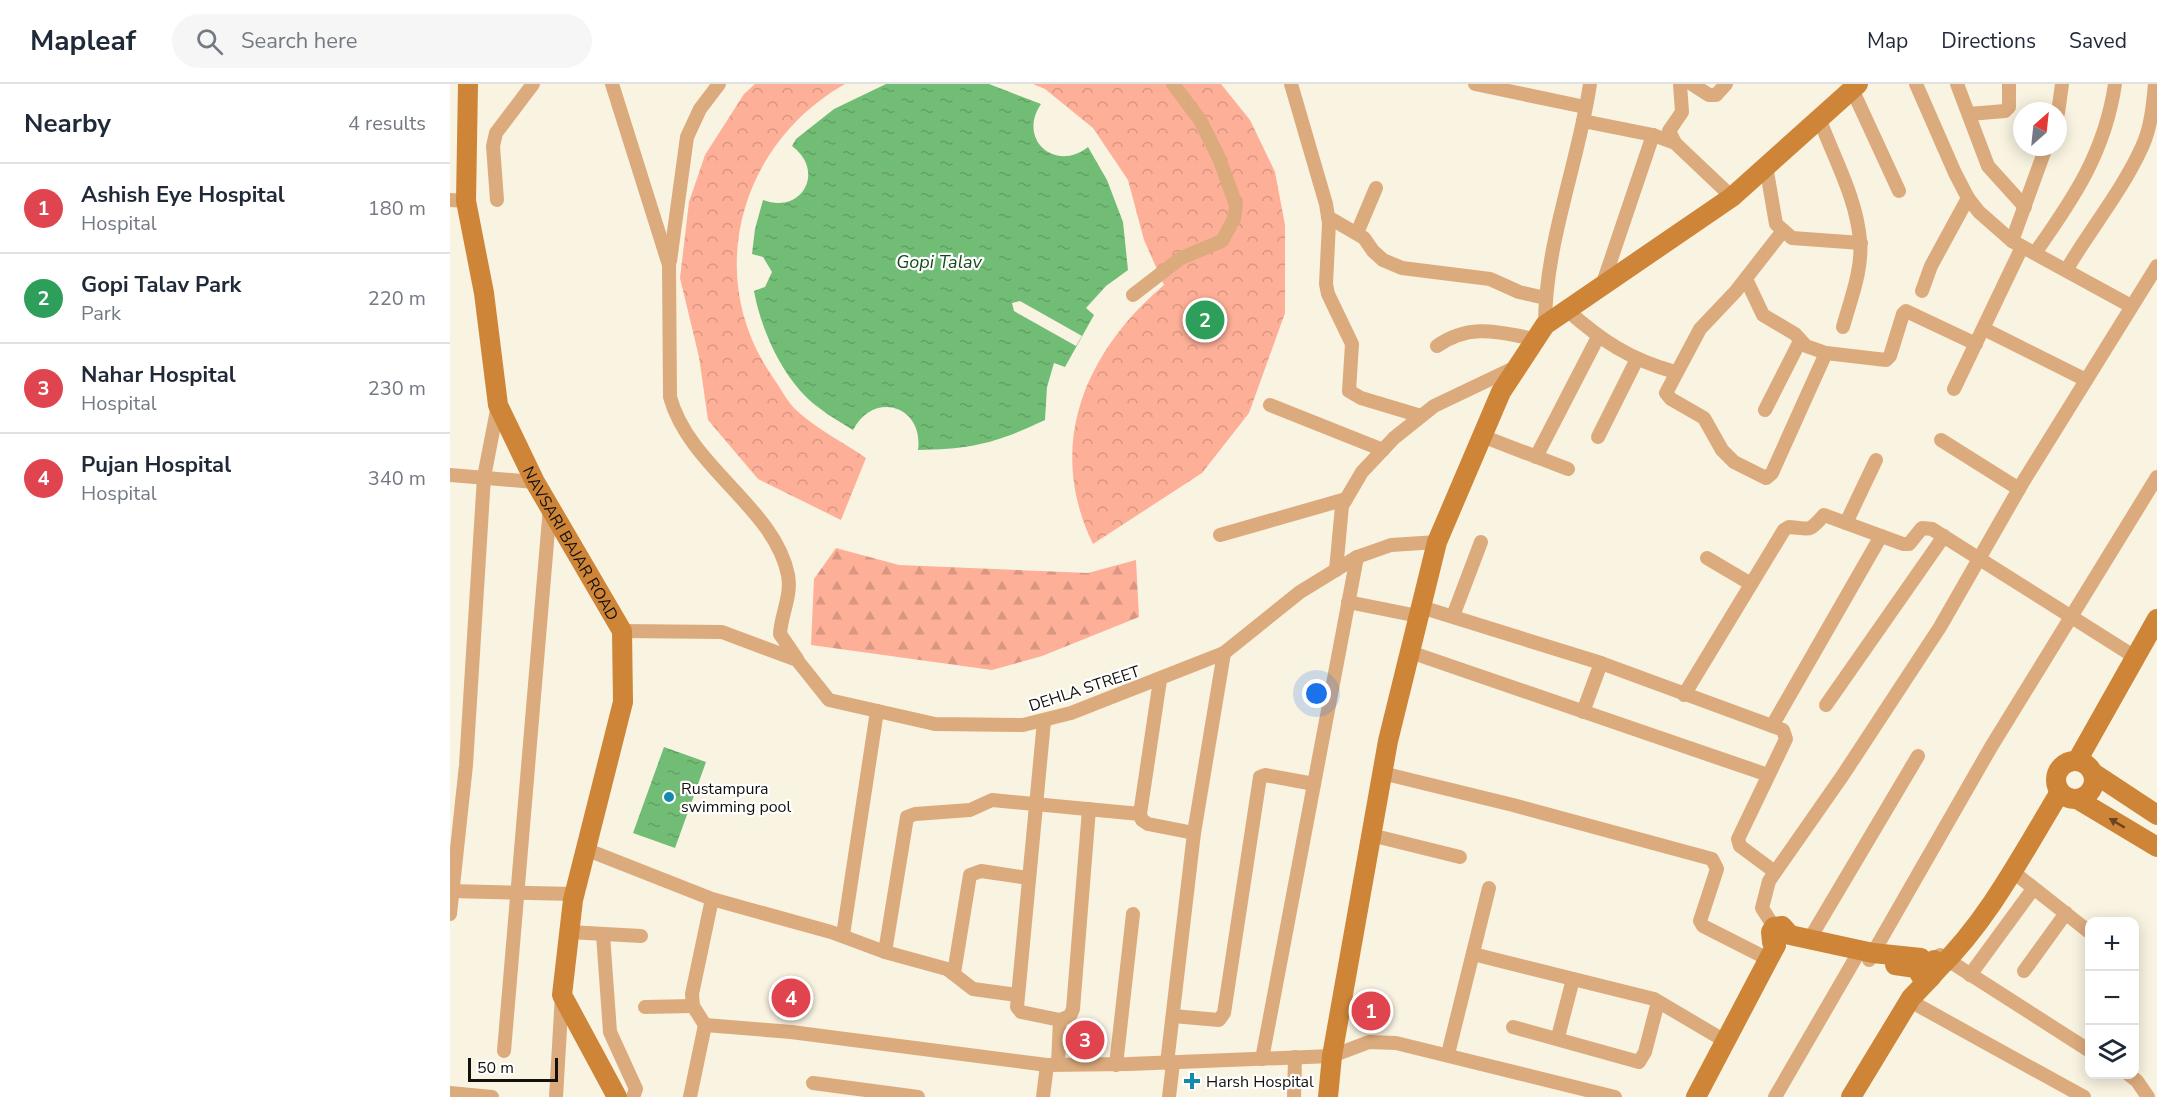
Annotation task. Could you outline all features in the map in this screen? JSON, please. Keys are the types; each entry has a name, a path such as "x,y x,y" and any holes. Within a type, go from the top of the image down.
{"street":[{"name":"NAVSARI BAJAR ROAD","path":"468,84 454,201 484,293 498,405 535,482 622,631 623,702 574,894 562,995"},
{"path":"496,200 493,146 496,133 533,84"},
{"path":"612,84 669,265"},
{"path":"669,265 687,136 700,110 718,84"},
{"path":"1133,295 1172,263 1222,241 1234,219 1236,205 1219,159 1200,120 1173,84"},
{"path":"1291,84 1311,149 1328,217 1326,284 1328,294 1352,344 1349,391 1360,398 1421,416"},
{"path":"1475,84 1675,142"},
{"path":"1540,332 1558,227 1590,84"},
{"path":"1692,84 1709,94 1716,95 1726,84"},
{"path":"1916,84 1968,198 1979,212 2017,244 2067,269 2131,306"},
{"path":"1957,84 1988,166 2025,207"},
{"path":"1970,114 2005,111 2009,107 2009,84"},
{"path":"2060,102 2062,84"},
{"path":"2035,253 2073,201 2088,171 2110,115 2115,84"},
{"path":"2067,269 2110,204 2142,146 2150,124 2155,84"},
{"path":"1328,1097 1332,1056 1382,773 1410,652 1437,543 1501,392 1540,332 1567,310 1732,197 1855,86 1899,191"},
{"path":"1682,87 1682,112 1668,131 1675,142 1732,197"},
{"path":"1819,118 1855,209 1861,243 1843,327"},
{"path":"1602,286 1653,135"},
{"path":"1954,389 1984,328 2017,244 2025,207 2043,156"},
{"path":"1766,166 1776,224 1782,232 1792,237 1861,243"},
{"path":"1357,233 1376,188"},
{"path":"1922,291 1931,266 1968,198"},
{"path":"1328,217 1357,233 1383,260 1402,268 1490,279 1519,292 1545,298"},
{"path":"1782,232 1746,279 1700,329 1675,372 1666,393 1668,397 1704,418 1722,450 1734,462 1766,478 1772,473 1826,353"},
{"name":"DEHLA STREET","path":"669,265 670,388 673,408 690,440 762,525 783,561 788,574 789,593 780,634 797,660 829,700 935,724 998,727 1044,721 1160,680 1224,653 1300,592 1356,557 1391,545 1437,543"},
{"path":"1779,942 1762,908 1769,881 1843,775 1940,627 2019,489 2157,266"},
{"path":"1746,279 1762,315 1789,330 1800,341 1826,353 1886,360 1890,356 1903,314 1906,311 1976,344"},
{"path":"1567,310 1598,337 1637,359 1675,372"},
{"path":"1984,328 2086,380"},
{"path":"1437,346 1461,332 1540,332"},
{"path":"1536,457 1598,337"},
{"path":"1765,410 1800,341"},
{"path":"1598,437 1637,359"},
{"path":"1336,570 1339,522 1346,499 1362,472 1421,416 1457,394 1518,366"},
{"path":"450,914 466,765 484,477 498,405"},
{"path":"1270,405 1383,450"},
{"path":"1482,436 1568,469"},
{"path":"1941,440 2019,489"},
{"path":"1846,523 1876,460"},
{"path":"450,475 535,482"},
{"path":"1775,1097 1866,958 1991,747 2157,477"},
{"path":"1220,535 1346,499"},
{"path":"504,1051 550,507"},
{"path":"1684,695 1784,530 1789,527 1812,530 1824,515 1909,544 1922,528 1926,527 1944,536 2135,657"},
{"path":"1772,726 1881,536"},
{"path":"1826,705 1944,536"},
{"path":"1453,616 1481,542"},
{"path":"1262,1059 1356,557"},
{"path":"1707,558 1751,584"},
{"path":"1348,602 1453,616 1601,663 1783,730 1786,739 1738,839 1740,846 1775,872"},
{"path":"1851,1097 1930,965 1962,943 2068,795 2091,789 2084,766 2135,657 2157,619"},
{"path":"622,631 722,632 797,660"},
{"path":"1410,652 1768,775"},
{"path":"1169,1097 1173,1016 1194,833 1224,653"},
{"path":"1583,712 1601,663"},
{"path":"1160,680 1140,814 1142,820 1148,824 1194,833"},
{"path":"843,935 877,711"},
{"path":"1044,721 1017,995 1017,1007 1021,1012 1060,1020 1070,1016 1073,1009 1089,809"},
{"path":"1809,940 1918,756"},
{"path":"2157,815 2084,766 2070,762 2060,768 2056,780 2068,795 2157,847"},
{"path":"1382,773 1513,805 1712,859 1717,869 1700,921 1703,926 1866,958 1930,965 1970,975 2085,1049"},
{"path":"1173,1016 1219,1020 1224,1013 1260,777 1265,775 1314,784"},
{"path":"885,952 907,817 915,814 970,810 992,800 1140,814"},
{"path":"1371,835 1460,857"},
{"path":"585,849 712,899 843,935 885,952 954,973 973,989 1017,995"},
{"path":"954,973 970,875 981,871 1028,878"},
{"path":"2012,871 2085,929"},
{"path":"1448,1054 1489,888"},
{"path":"1970,975 2033,889"},
{"path":"451,892 518,891 574,894"},
{"path":"690,1097 705,1025 693,1006 692,994 712,899"},
{"path":"1116,1065 1133,914"},
{"path":"2024,971 2066,914"},
{"path":"569,932 641,936"},
{"path":"603,934 610,1032 634,1085 633,1097"},
{"path":"1779,942 1809,940 1866,958"},
{"path":"1696,1097 1779,942"},
{"path":"1473,954 1658,1002 1725,1041"},
{"path":"1558,1037 1573,979"},
{"path":"556,1097 562,995"},
{"path":"562,995 617,1097"},
{"path":"1910,1000 2084,1097"},
{"path":"1514,1027 1558,1037 1566,1043 1640,1062 1645,1052 1658,1002"},
{"path":"645,1007 693,1006"},
{"path":"1043,1097 1060,1020"},
{"path":"705,1025 791,1032 1052,1064 1116,1065 1332,1056 1369,1042 1396,1043 1615,1097"},
{"path":"1294,1097 1295,1058"},
{"path":"2133,1079 2148,1097"},
{"path":"813,1083 918,1097"},
{"path":"450,1093 483,1096"}],"green space":[{"path":"755,84 845,84 809,110 779,141 757,177 743,216 737,257 740,299 752,340 774,379 789,402 803,416 866,458 841,520 758,479 708,420 699,357 680,278 689,202 705,155 744,94"},
{"path":"1033,84 1221,84 1250,120 1275,172 1285,225 1285,313 1249,413 1202,473 1093,544 1079,507 1073,471 1074,436 1081,402 1094,370 1113,340 1136,311 1164,285 1144,240 1128,180 1093,128 1045,89"},
{"path":"836,548 899,565 1088,573 1136,560 1139,617 1042,656 992,670 811,645 814,579"}],"water":[{"name":"Gopi Talav","path":"886,84 989,84 1041,104 1035,117 1034,129 1037,140 1052,154 1063,156 1076,154 1088,147 1107,180 1123,222 1128,270 1106,286 1086,308 1094,315 1065,367 1054,363 1047,387 1045,420 998,439 969,446 918,450 918,435 906,414 896,408 884,407 873,410 862,418 853,430 806,397 776,355 762,323 754,291 765,287 772,272 763,257 752,254 755,229 763,200 777,203 789,201 805,188 808,178 807,167 802,156 792,146 796,139 834,109"},
{"name":"Rustampura swimming pool","path":"664,747 706,762 675,848 633,833"}],"pier":[{"path":"1020,301 1082,336 1076,346 1014,311 1012,303"}],"place":[{"name":"Gopi Talav Park","path":"1205,320"},
{"name":"Rustampura swimming pool","path":"669,797"},
{"name":"Pujan Hospital","path":"791,998"},
{"name":"Ashish Eye Hospital","path":"1371,1011"},
{"name":"Nahar Hospital","path":"1085,1040"},
{"name":"Harsh Hospital","path":"1192,1081"}]}
